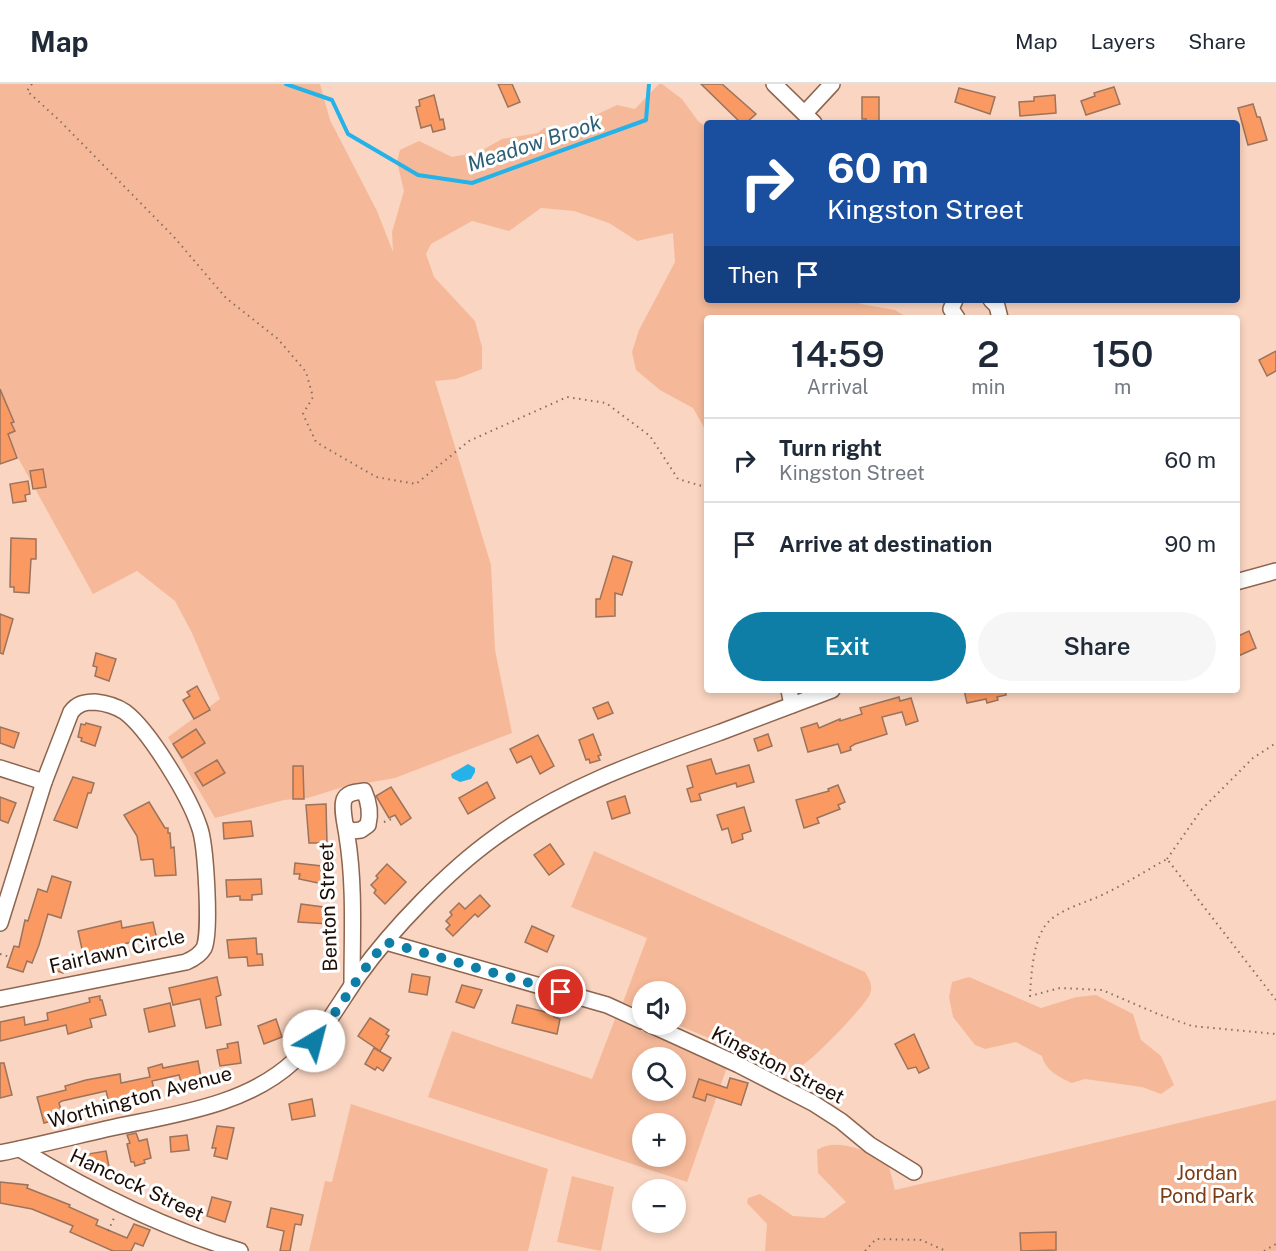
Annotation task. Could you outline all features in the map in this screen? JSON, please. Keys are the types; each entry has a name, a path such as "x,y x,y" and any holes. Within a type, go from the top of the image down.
{"street":[{"path":"774,84 810,118 832,84"},
{"path":"1240,581 1276,571"},
{"name":"Worthington Avenue","path":"0,1153 177,1114 261,1085 293,1062 314,1041 333,1017 352,985 386,942 428,896 492,838 541,807 655,755 791,698 817,693"},
{"name":"Fairlawn Circle","path":"0,923 44,782 70,712 76,706 94,702 110,705 124,712 136,722 154,746 177,782 201,829 207,887 205,943 201,952 186,962 0,999"},
{"path":"0,768 44,782"},
{"name":"Benton Street","path":"346,827 352,868 352,985"},
{"path":"386,942 607,1005 632,1017"},
{"name":"Kingston Street","path":"673,1035 813,1102 841,1120 870,1145 914,1172"},
{"name":"Hancock Street","path":"20,1149 67,1178 107,1198 185,1232 240,1251"}],"path":[{"path":"32,84 27,91 59,120 174,237 226,298 278,339 306,372 313,397 303,414 316,442 376,477 416,484 469,441 567,397 606,403 650,436 678,479 704,485"},
{"path":"1276,743 1253,758 1202,809 1167,859 1104,894 1080,903 1052,918 1043,929 1032,963 1030,996 1060,988 1102,990 1192,1026 1276,1034"},
{"path":"1167,859 1276,1000"},
{"path":"0,954 10,957"},
{"path":"108,1231 116,1215 111,1212"},
{"path":"865,1251 876,1239 921,1240 945,1251"},
{"path":"1264,1251 1276,1244"}],"green space":[{"path":"0,84 320,84 330,120 377,211 393,252 392,232 404,191 397,162 400,150 419,141 452,157 479,152 502,139 538,133 544,128 568,128 617,105 635,109 659,84 662,84 682,99 704,126 704,303 860,303 895,310 903,315 704,315 704,427 693,408 660,390 636,370 632,352 639,330 675,262 673,233 637,241 609,223 574,211 541,208 509,231 472,221 431,244 426,254 434,277 475,321 482,347 482,369 456,379 435,381 491,565 495,650 512,733 395,778 343,787 308,798 284,800 215,818 168,737 220,699 192,633 175,601 137,571 93,594 0,425"},
{"path":"594,851 865,972 870,983 870,994 850,1020 807,1062 797,1068 783,1069 686,1029 686,981 632,981 632,1006 623,1002 647,938 571,907"},
{"path":"969,977 1041,1008 1077,997 1096,995 1133,1014 1141,1040 1161,1056 1174,1085 1161,1094 1142,1087 1085,1079 1072,1083 1050,1069 1042,1056 1016,1042 985,1049 975,1045 953,1017 949,997 952,982"},
{"path":"615,1019 632,1026 632,1035 652,1035 680,1047 632,1047 632,1101 686,1101 686,1049 727,1067 687,1182 686,1179 678,1179 641,1167 686,1167 686,1113 632,1113 632,1164 428,1097 452,1031 592,1079"},
{"name":"Jordan Pond Park","path":"1276,1100 1276,1251 765,1251 767,1224 747,1203 748,1198 760,1194 793,1216 824,1218 846,1202 818,1173 817,1150 825,1146 843,1145 887,1159 895,1190"},
{"path":"351,1104 548,1169 528,1251 309,1251 325,1181 332,1182"},
{"path":"572,1176 614,1187 601,1251 557,1242"}],"water":[{"path":"468,764 475,768 471,779 460,782 452,778 451,774"}],"building":[{"path":"498,84 512,84 520,102 508,107"},
{"path":"701,84 722,84 756,114 749,120 738,120"},
{"path":"1114,87 1120,104 1086,115 1081,101 1095,96 1094,93"},
{"path":"959,88 995,97 990,114 955,102"},
{"path":"434,95 440,120 443,119 445,129 433,132 431,125 421,128 416,107 420,106 419,100"},
{"path":"1055,95 1056,113 1020,116 1019,102 1034,101 1034,97"},
{"path":"862,97 879,97 879,120 862,119"},
{"path":"1253,104 1257,117 1260,117 1267,140 1248,145 1238,108"},
{"path":"1276,351 1276,371 1267,376 1259,360"},
{"path":"0,389 14,422 11,423 15,431 8,434 17,458 0,464"},
{"path":"43,469 46,487 33,489 30,471"},
{"path":"28,481 30,494 25,495 26,501 13,503 10,484"},
{"path":"11,538 36,539 36,559 31,559 29,593 14,592 14,587 10,587"},
{"path":"613,556 632,562 622,595 615,593 615,616 596,617 596,599 600,599"},
{"path":"0,614 13,619 3,654 0,653"},
{"path":"1249,631 1256,648 1240,655 1240,635"},
{"path":"96,653 116,659 109,681 95,676 97,667 93,666"},
{"path":"197,686 210,710 194,719 183,700 190,696 187,692"},
{"path":"965,693 1006,693 1006,695 997,697 998,700 987,703 986,699 967,703"},
{"path":"899,697 900,701 911,698 918,721 906,725 902,712 882,717 887,734 855,744 850,747 851,750 841,753 838,744 808,752 801,728 817,723 819,728 840,719 840,721 862,714 860,708"},
{"path":"608,702 613,713 598,719 593,708"},
{"path":"81,724 101,727 95,746 81,741 82,738 78,737"},
{"path":"0,727 19,733 14,748 0,743"},
{"path":"196,729 205,743 182,758 173,744"},
{"path":"593,734 601,755 598,756 600,760 590,763 589,759 586,760 579,740"},
{"path":"768,734 772,746 758,751 754,739"},
{"path":"538,735 554,766 540,774 531,756 517,763 510,749"},
{"path":"711,759 716,774 749,765 754,782 737,787 736,783 699,794 701,800 691,802 687,789 693,787 687,766"},
{"path":"217,760 225,773 203,786 195,773"},
{"path":"293,766 303,766 304,799 293,799"},
{"path":"73,777 94,783 91,793 88,793 77,828 54,820"},
{"path":"487,782 495,798 468,814 459,798"},
{"path":"838,785 845,802 838,805 840,809 817,818 819,823 804,828 796,800 829,791 828,789"},
{"path":"391,787 411,818 401,825 395,815 389,818 376,796"},
{"path":"625,796 630,813 612,819 607,802"},
{"path":"0,797 16,803 8,823 0,820"},
{"path":"149,802 170,833 171,848 174,847 176,875 155,876 153,859 141,860 137,836 124,815"},
{"path":"326,804 327,843 309,843 306,805"},
{"path":"744,807 751,831 742,834 743,839 732,843 728,828 722,830 717,815"},
{"path":"251,821 253,836 224,839 223,823"},
{"path":"550,844 564,864 549,875 534,855"},
{"path":"295,863 331,867 328,885 299,879 300,874 294,874"},
{"path":"387,864 406,882 385,904 374,893 376,890 371,885"},
{"path":"52,876 71,882 61,918 48,914 32,963 27,961 23,972 7,967 14,946 19,947 25,920 28,921 38,889 47,892"},
{"path":"261,879 262,894 252,895 252,900 240,900 240,896 227,897 226,880"},
{"path":"480,895 490,906 478,917 475,914 453,936 446,929 450,925 446,921 452,915 450,912 459,903 465,909"},
{"path":"301,904 331,908 329,924 298,922"},
{"path":"121,921 122,928 153,922 158,944 142,948 140,940 99,950 101,960 85,963 78,931"},
{"path":"532,926 554,936 547,952 525,942"},
{"path":"256,938 257,954 262,954 263,965 248,966 247,957 229,958 227,940"},
{"path":"55,957 67,960 63,973 52,969"},
{"path":"412,974 430,977 427,995 409,992"},
{"path":"217,977 221,995 216,997 221,1025 206,1028 200,999 173,1005 169,988"},
{"path":"462,985 482,990 474,1008 456,1002"},
{"path":"100,996 106,1015 90,1019 92,1027 68,1034 66,1025 0,1041 0,1022 24,1017 25,1025 48,1020 47,1013 90,1002 89,998"},
{"path":"170,1003 175,1026 149,1032 144,1009"},
{"path":"517,1005 554,1014 554,1017 560,1019 557,1034 512,1023"},
{"path":"370,1018 389,1030 386,1034 389,1036 380,1051 358,1036"},
{"path":"276,1019 282,1037 264,1044 258,1026"},
{"path":"914,1034 929,1068 919,1073 916,1067 908,1069 895,1044"},
{"path":"238,1042 241,1063 220,1066 217,1050 228,1048 227,1044"},
{"path":"374,1048 391,1058 383,1071 377,1067 375,1070 365,1064"},
{"path":"198,1061 201,1078 181,1082 179,1075 152,1081 155,1094 109,1103 106,1091 62,1101 59,1103 63,1118 44,1123 37,1097 66,1090 65,1086 86,1080 120,1074 121,1083 150,1077 148,1068 162,1064 163,1068"},
{"path":"0,1063 4,1063 12,1095 0,1098"},
{"path":"730,1078 748,1083 741,1105 707,1094 705,1101 693,1097 699,1079 727,1088"},
{"path":"312,1099 315,1116 292,1120 289,1104"},
{"path":"217,1126 234,1128 227,1159 214,1156 216,1148 212,1148"},
{"path":"136,1133 139,1141 147,1139 151,1158 135,1166 134,1162 131,1162 127,1135"},
{"path":"187,1135 189,1150 171,1152 170,1137"},
{"path":"106,1151 109,1167 92,1171 88,1154"},
{"path":"0,1182 28,1185 27,1188 70,1205 69,1207 98,1220 96,1225 127,1238 134,1224 150,1230 143,1246 135,1243 131,1251 113,1251 70,1232 73,1226 32,1209 0,1203"},
{"path":"212,1197 231,1202 225,1222 207,1216"},
{"path":"271,1208 303,1215 301,1225 295,1224 290,1251 280,1251 284,1231 267,1227"},
{"path":"1056,1232 1056,1250 1021,1251 1020,1233"}],"waterway":[{"name":"Meadow Brook","path":"286,84 332,100 348,134 418,175 472,183 646,120 649,84"}],"route":[{"path":"314,1041 333,1017 359,975 386,942 561,992"}]}
